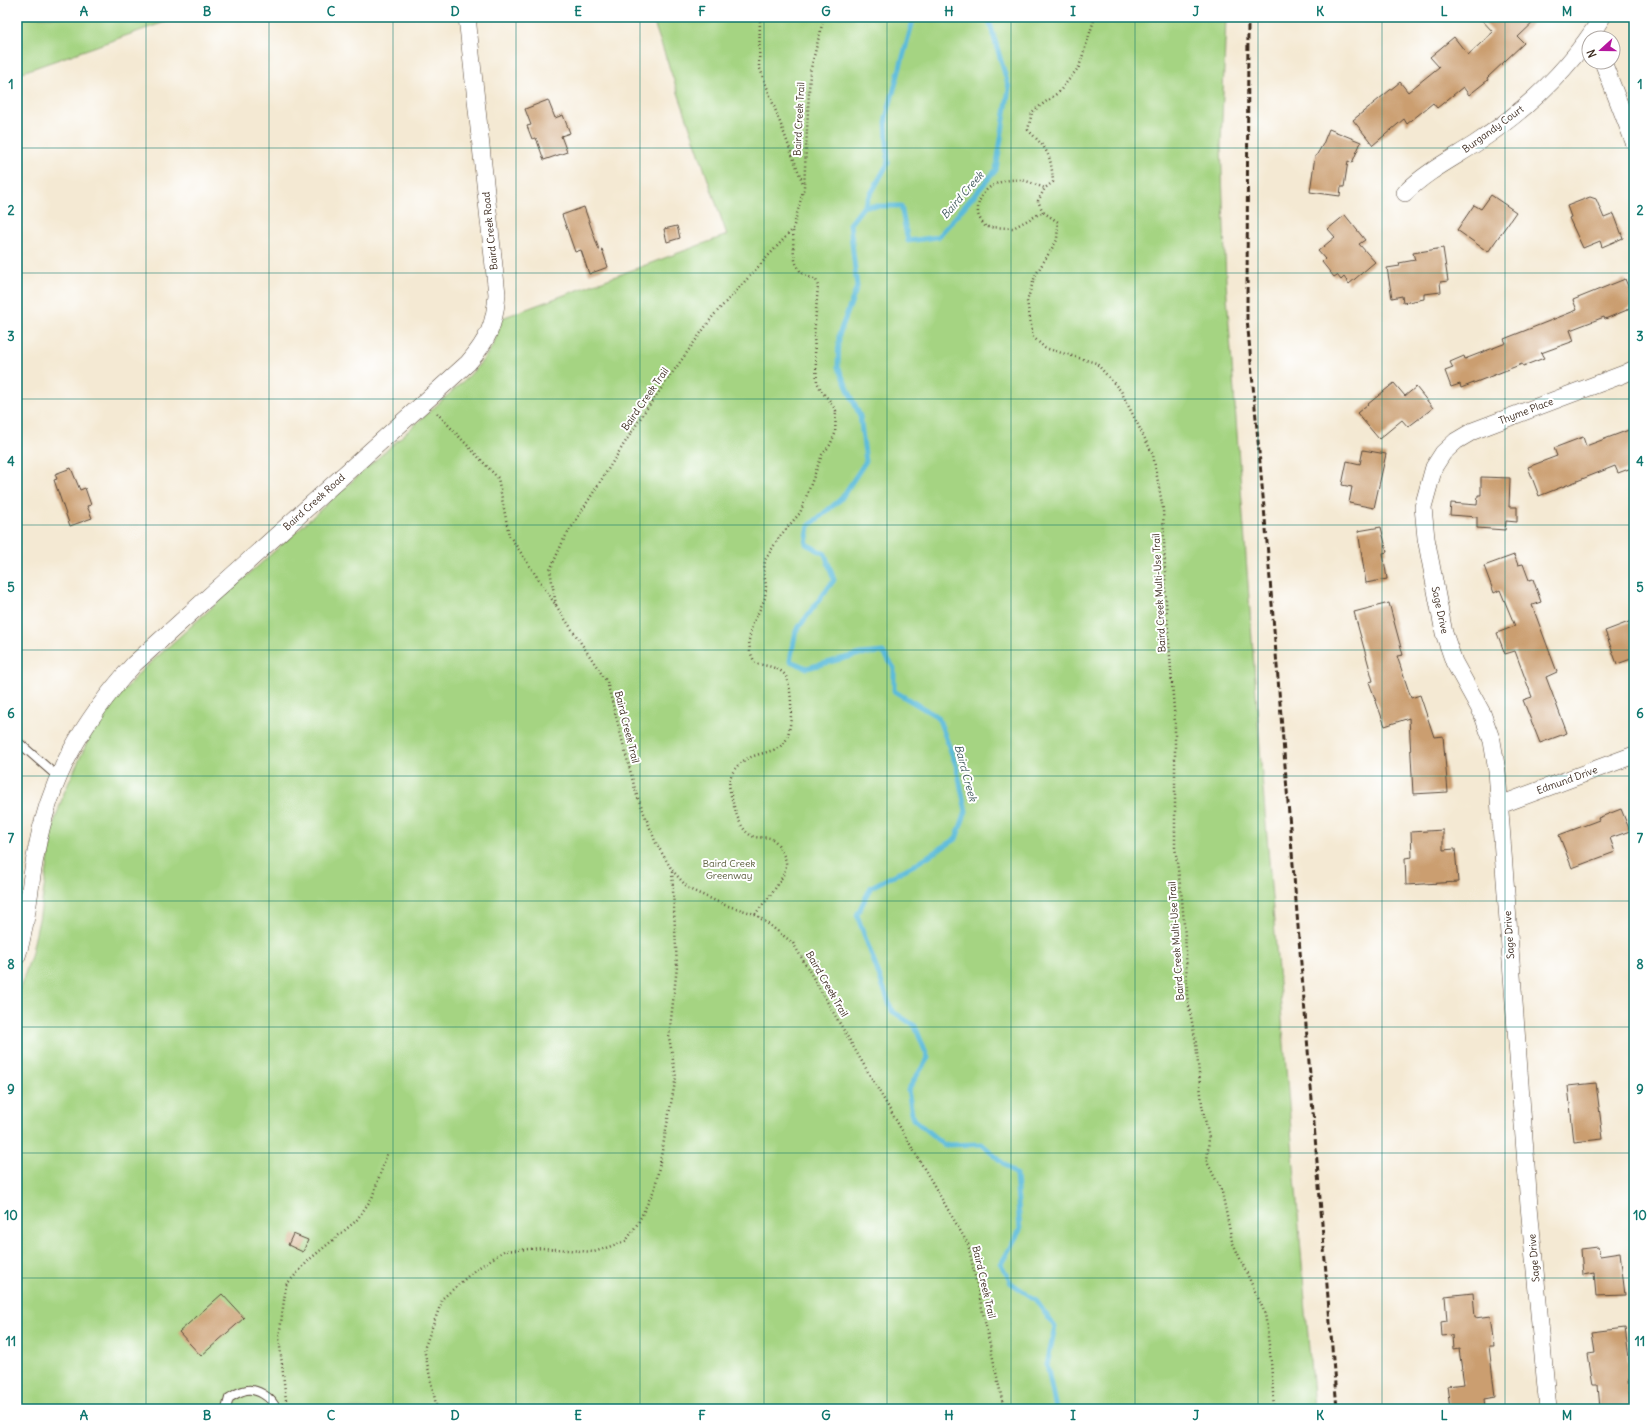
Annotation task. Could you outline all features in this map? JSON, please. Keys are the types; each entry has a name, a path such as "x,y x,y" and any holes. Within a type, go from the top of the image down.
{"street":[{"name":"Baird Creek Road","path":"17,956 27,916 36,852 44,816 58,777 69,753 91,716 110,691 134,664 468,363 481,348 491,330 497,294 467,17"},
{"name":"Burgandy Court","path":"1596,30 1602,17"},
{"name":"Burgandy Court","path":"1405,193 1434,168 1475,144 1516,114 1538,95 1581,49"},
{"path":"1606,70 1634,142"},
{"name":"Thyme Place","path":"1431,473 1443,453 1456,441 1473,431 1634,369"},
{"name":"Sage Drive","path":"1431,473 1423,507 1426,538 1444,633 1454,662 1482,713 1492,741 1497,771 1529,1206 1548,1409"},
{"name":"Edmund Drive","path":"1500,805 1634,756"}],"lane":[{"path":"17,741 25,750 58,777"},
{"path":"226,1409 229,1398 244,1390 261,1392 276,1407"}],"path":[{"path":"760,17 759,66 804,187"},
{"name":"Baird Creek Trail","path":"824,17 810,72 804,187 793,229 714,316 642,414 564,538 550,570 557,607 608,682 636,793 656,843 672,870 689,889 725,905 755,914 793,942 968,1244 1004,1409"},
{"path":"1045,188 1022,180 1004,181 987,188 980,198 978,215 986,227 1013,228 1043,212 1038,201 1045,188 1053,182 1052,169 1047,150 1028,130 1032,112 1059,92 1079,67 1095,17"},
{"name":"Baird Creek Multi-Use Trail","path":"1043,212 1058,222 1057,240 1035,276 1027,301 1033,337 1044,348 1096,364 1121,391 1153,455 1163,509 1166,603 1175,723 1175,847 1183,906 1187,996 1196,1043 1202,1105 1209,1138 1207,1162 1222,1192 1232,1241 1250,1284 1265,1313 1271,1361 1274,1409"},
{"path":"755,914 775,888 786,865 778,844 771,838 753,837 738,818 730,791 730,777 736,767 746,759 783,745 790,732 792,720 789,683 784,674 776,668 755,663 750,652 749,640 752,626 765,598 765,560 780,536 800,514 822,455 833,440 836,423 836,411 822,392 817,382 814,336 818,286 816,280 802,273 797,264 794,252 793,229"},
{"path":"426,401 498,478 509,535 557,607"},
{"path":"437,1409 424,1349 443,1298 475,1270 504,1251 542,1248 594,1252 626,1241 638,1223 655,1188 676,1077 669,1037 677,967 672,870"},
{"path":"276,1407 286,1401 279,1338 286,1285 310,1259 356,1221 372,1198 387,1154"}],"green space":[{"path":"17,17 179,17 17,74"},
{"name":"Baird Creek Greenway","path":"652,17 1226,17 1221,145 1226,282 1262,776 1314,1409 17,1409 17,997 31,956 40,915 54,823 64,793 94,727 138,674 469,376 490,350 502,318 727,235"}],"building":[{"path":"1479,17 1539,17 1518,37 1524,43 1487,78 1488,80 1469,95 1463,87 1437,108 1433,103 1407,124 1404,119 1373,145 1353,120 1400,82 1408,92 1439,67 1430,57 1454,37 1468,55 1493,32"},
{"path":"548,100 555,118 563,115 570,133 561,136 567,152 544,160 536,138 532,139 527,126 531,125 525,109"},
{"path":"1329,129 1361,142 1352,163 1348,161 1344,187 1341,187 1340,196 1310,192 1315,156 1323,144"},
{"path":"1491,195 1516,212 1488,252 1457,230 1474,205 1481,209"},
{"path":"1590,197 1596,199 1604,218 1614,214 1623,238 1602,247 1600,241 1583,248 1569,218 1571,217 1567,206"},
{"path":"584,207 599,250 602,249 608,267 589,274 581,250 575,252 562,215"},
{"path":"1345,215 1365,240 1359,244 1375,262 1349,284 1344,277 1341,280 1337,275 1334,277 1322,262 1325,259 1318,251 1335,237 1328,229"},
{"path":"677,226 680,238 667,242 664,229"},
{"path":"1443,248 1448,281 1440,282 1441,292 1424,294 1424,299 1403,303 1402,296 1392,298 1387,268 1400,266 1399,263 1415,260 1413,253"},
{"path":"1625,279 1634,301 1634,306 1605,319 1604,317 1570,330 1574,341 1541,353 1544,358 1523,366 1522,364 1461,388 1460,384 1451,387 1445,371 1453,368 1450,362 1464,356 1465,359 1506,343 1504,339 1577,310 1573,300"},
{"path":"1394,383 1405,396 1416,387 1433,408 1408,427 1402,420 1379,439 1357,413"},
{"path":"1634,428 1634,467 1618,473 1615,466 1539,496 1528,467 1557,456 1554,448 1583,437 1586,446"},
{"path":"1363,450 1386,454 1374,508 1349,503 1352,487 1342,485 1347,461 1360,464"},
{"path":"71,468 80,490 85,488 91,505 87,506 92,518 70,526 54,480 57,479 55,474"},
{"path":"1481,477 1510,478 1509,507 1517,507 1517,522 1506,521 1505,530 1477,528 1477,517 1450,515 1451,503 1477,505 1478,495 1481,495"},
{"path":"1381,527 1387,552 1383,553 1387,579 1366,583 1358,531"},
{"path":"1514,555 1518,565 1523,564 1529,580 1533,579 1541,602 1532,605 1557,672 1546,677 1567,733 1540,743 1523,700 1532,697 1515,651 1505,654 1497,633 1515,626 1500,590 1494,593 1484,566"},
{"path":"1389,603 1403,655 1397,656 1411,698 1420,695 1434,737 1443,736 1448,792 1413,794 1409,718 1385,726 1369,682 1373,681 1354,612"},
{"path":"1634,620 1634,658 1617,664 1605,631"},
{"path":"1621,809 1630,831 1610,838 1615,852 1572,868 1559,835 1599,820 1598,818"},
{"path":"1443,830 1443,850 1455,849 1458,882 1406,885 1405,858 1412,857 1411,832"},
{"path":"1596,1083 1603,1139 1574,1142 1568,1086"},
{"path":"293,1234 308,1240 303,1252 288,1245"},
{"path":"1598,1247 1600,1256 1620,1253 1625,1295 1596,1296 1594,1273 1583,1275 1581,1249"},
{"path":"1473,1293 1475,1318 1490,1316 1494,1346 1489,1346 1495,1397 1484,1399 1485,1409 1450,1409 1447,1386 1464,1384 1459,1349 1453,1350 1452,1335 1442,1336 1441,1322 1447,1321 1445,1296"},
{"path":"222,1294 244,1318 201,1356 179,1332"},
{"path":"1625,1328 1632,1380 1627,1381 1630,1409 1600,1409 1598,1385 1593,1385 1588,1354 1595,1353 1592,1332"}],"waterway":[{"name":"Baird Creek","path":"864,206 888,163 886,118 914,17"},
{"name":"Baird Creek","path":"988,17 1009,88 996,170 938,237 908,241 901,206 864,206 850,224 857,287 839,335 838,367 860,416 866,461 841,499 809,526 806,544 825,554 834,580 796,631 790,661 807,668 860,654 883,652 894,668 894,691 938,717 956,765 966,811 956,839 914,865 871,887 857,915 892,1011 915,1026 928,1058 908,1090 913,1119 944,1145 982,1144 1016,1175 1020,1230 1001,1264 1011,1283 1035,1299 1055,1327 1047,1365 1056,1409"}],"railway":[{"path":"1248,17 1247,318 1266,530 1337,1409"}]}
